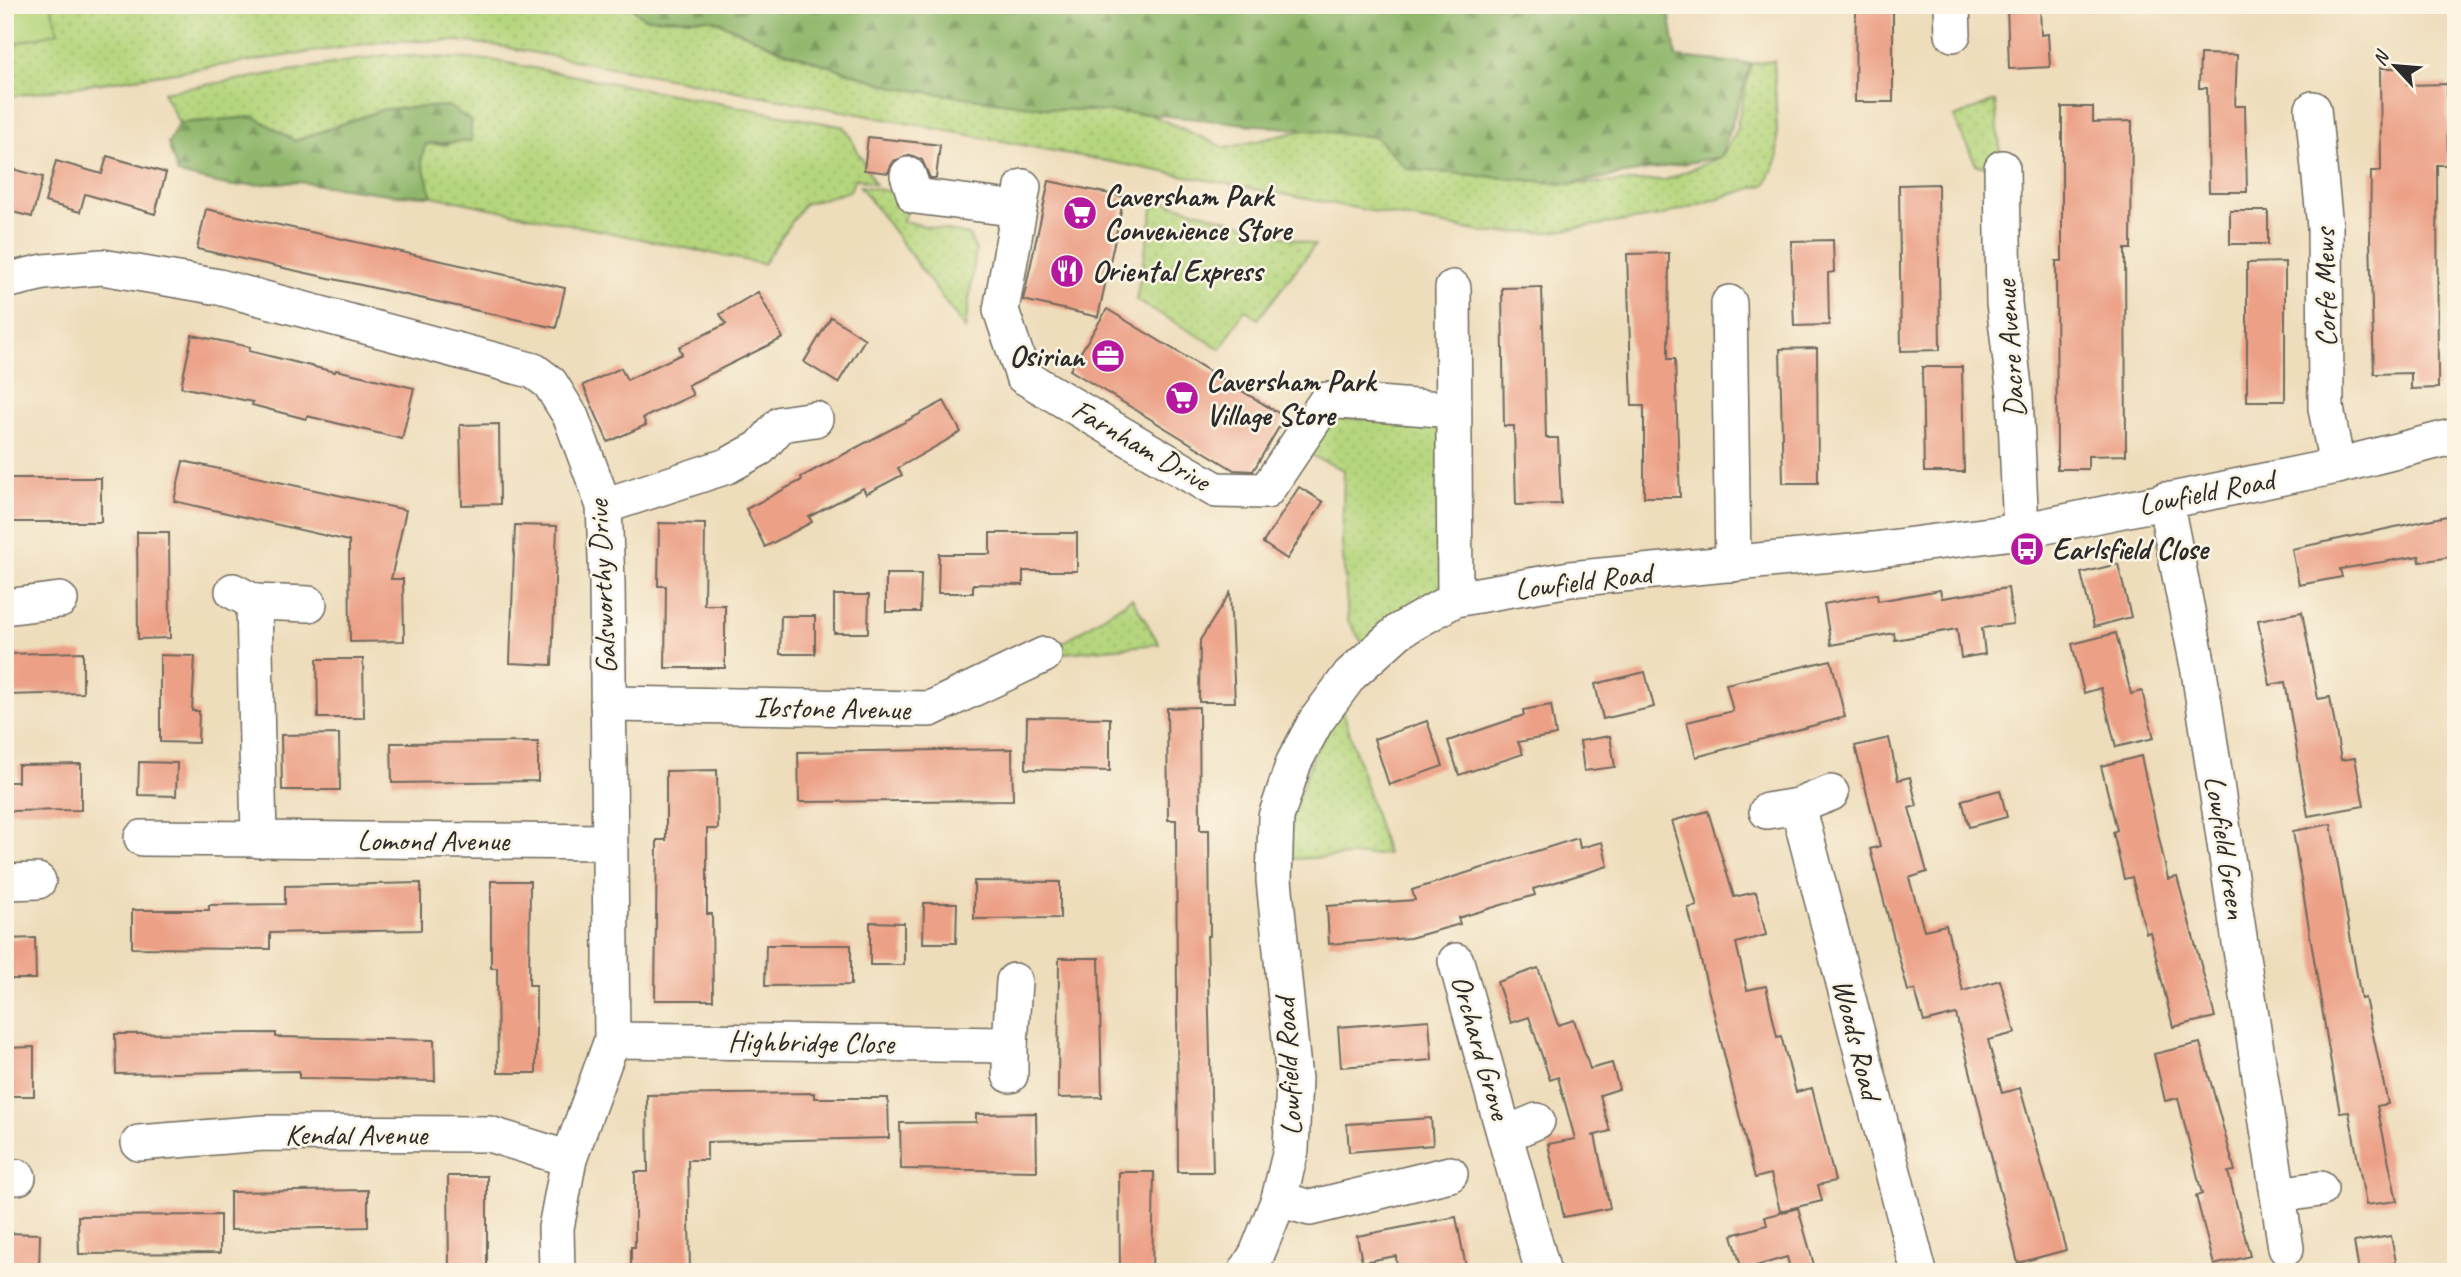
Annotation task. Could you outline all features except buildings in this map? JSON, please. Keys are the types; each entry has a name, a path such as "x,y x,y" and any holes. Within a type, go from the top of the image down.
{"street":[{"name":"Corfe Mews","path":"2313,109 2325,227 2326,408 2337,466"},
{"name":"Dacre Avenue","path":"2002,167 2004,303 2015,395 2021,531"},
{"name":"Farnham Drive","path":"908,175 915,196 1021,198 1001,310 1023,376 1216,491 1266,491 1327,400 1452,410"},
{"name":"Galsworthy Drive","path":"5,281 44,272 102,267 219,287 534,371 550,383 571,417 604,506 612,1040 569,1159 556,1228 558,1272"},
{"path":"1453,288 1455,599"},
{"path":"1729,303 1733,564"},
{"path":"604,506 727,466 760,448 781,424 815,419"},
{"name":"Lowfield Road","path":"1246,1272 1257,1254 1279,1199 1291,1150 1293,1079 1274,880 1276,817 1294,762 1310,731 1350,675 1399,631 1455,599 1570,579 1733,564 2021,531 2337,466 2456,436"},
{"name":"Lowfield Green","path":"2165,500 2199,671 2286,1248"},
{"path":"259,840 243,596 309,604"},
{"path":"5,607 60,600"},
{"name":"Ibstone Avenue","path":"608,704 930,709 1044,655"},
{"name":"Woods Road","path":"1830,793 1782,808 1919,1272"},
{"name":"Lomond Avenue","path":"142,838 608,842"},
{"name":"Orchard Grove","path":"1456,961 1521,1128 1543,1272"},
{"name":"Highbridge Close","path":"612,1040 1010,1060 1014,981"},
{"name":"Kendal Avenue","path":"139,1143 264,1133 489,1135 569,1159"},
{"path":"1279,1199 1310,1208 1450,1174"},
{"path":"2278,1195 2320,1189"}],"green space":[{"path":"5,5 629,5 644,18 712,19 781,50 897,88 1053,109 1149,114 1226,148 1309,129 1376,137 1407,169 1568,184 1666,180 1721,157 1735,134 1751,64 1774,61 1778,158 1766,184 1660,216 1550,232 1487,233 499,46 456,41 387,41 5,97"},
{"path":"5,5 51,5 58,32 5,46"},
{"path":"629,5 1668,5 1676,57 1751,64 1721,157 1568,184 1407,169 1376,137 1149,114 1053,109 897,88 781,50 712,19 644,18"},
{"path":"386,55 491,60 845,127 875,184 855,178 850,191 804,204 763,264 432,196 420,159 426,144 449,145 384,109 295,141 255,117 179,123 163,92"},
{"path":"1995,101 2002,168 1976,165 1954,117"},
{"path":"448,106 471,121 471,141 426,144 421,159 432,196 396,195 298,182 231,186 178,174 168,143 179,123 255,117 295,141 384,109"},
{"path":"860,186 915,196 902,221 969,235 976,251 965,329"},
{"path":"1155,199 1315,245 1258,319 1245,309 1221,349 1136,300"},
{"path":"1327,418 1428,420 1453,434 1455,599 1371,656 1348,621 1342,542 1344,470 1303,452"},
{"path":"1132,598 1159,644 1044,655"},
{"path":"1337,692 1387,854 1275,860"}],"place":[{"name":"Caversham Park Convenience Store","path":"1080,213"},
{"name":"Oriental Express","path":"1067,271"},
{"name":"Osirian","path":"1108,356"},
{"name":"Caversham Park Village Store","path":"1182,398"},
{"name":"Earlsfield Close","path":"2027,549"}]}
